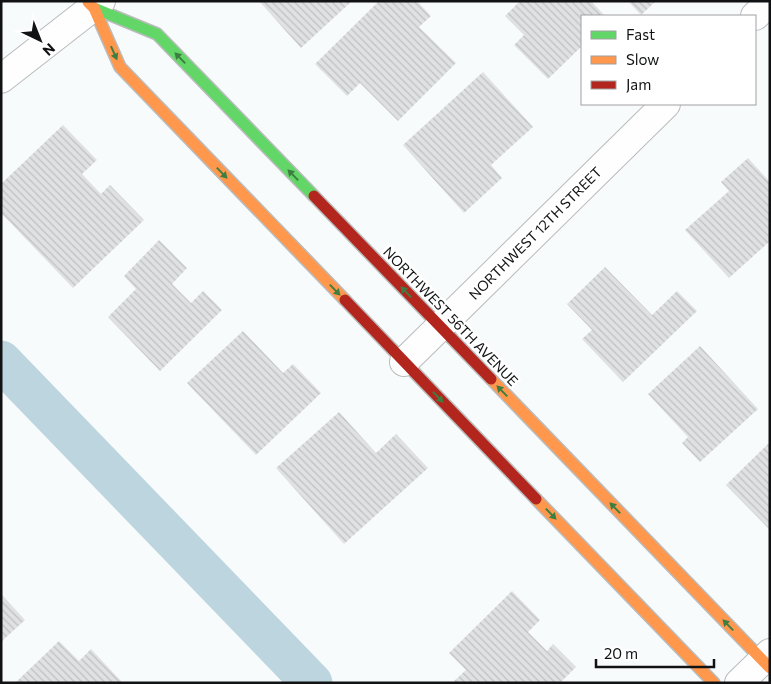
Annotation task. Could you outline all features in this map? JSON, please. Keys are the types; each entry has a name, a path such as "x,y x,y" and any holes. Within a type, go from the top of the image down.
{"street":[{"path":"756,15 770,2"},
{"path":"1,78 94,4 120,67 714,683"},
{"name":"NORTHWEST 56TH AVENUE","path":"94,4 157,34 440,327 767,660"},
{"name":"NORTHWEST 12TH STREET","path":"404,362 665,105"},
{"path":"739,683 767,660"}],"building":[{"path":"259,1 352,1 301,48"},
{"path":"379,1 417,1 431,16 419,27 456,63 398,121 360,83 347,96 315,64"},
{"path":"520,1 591,1 604,15 581,15 581,47 548,79 514,45 524,35 505,16"},
{"path":"628,1 656,1 641,15"},
{"path":"483,72 533,127 491,165 502,178 464,213 403,145"},
{"path":"63,125 97,160 82,174 101,194 110,185 144,220 73,288 1,213 1,184"},
{"path":"748,158 770,182 770,241 729,278 685,230 729,191 721,182"},
{"path":"159,240 187,268 172,284 191,303 203,291 222,310 160,371 108,317 136,289 124,276"},
{"path":"605,267 652,315 677,291 697,311 623,382 582,339 592,330 567,304"},
{"path":"243,331 283,373 293,364 321,393 256,455 187,383"},
{"path":"700,346 758,409 700,462 682,443 688,437 648,394"},
{"path":"339,412 376,453 396,434 428,468 344,544 276,468"},
{"path":"770,442 770,530 726,485"},
{"path":"512,591 540,620 528,632 547,651 553,644 576,667 560,683 452,683 466,670 449,653"},
{"path":"1,594 25,620 1,642"},
{"path":"59,641 79,661 91,649 123,683 15,683"}],"waterway":[{"path":"1,361 312,683"}],"traffic: fast":[{"path":"94,8 157,34 314,196"}],"traffic: slow":[{"path":"88,2 94,8 120,67 345,300"},
{"path":"491,379 770,668"},
{"path":"536,499 714,683"}],"traffic: jam":[{"path":"314,196 491,379"},
{"path":"345,300 536,499"}]}
